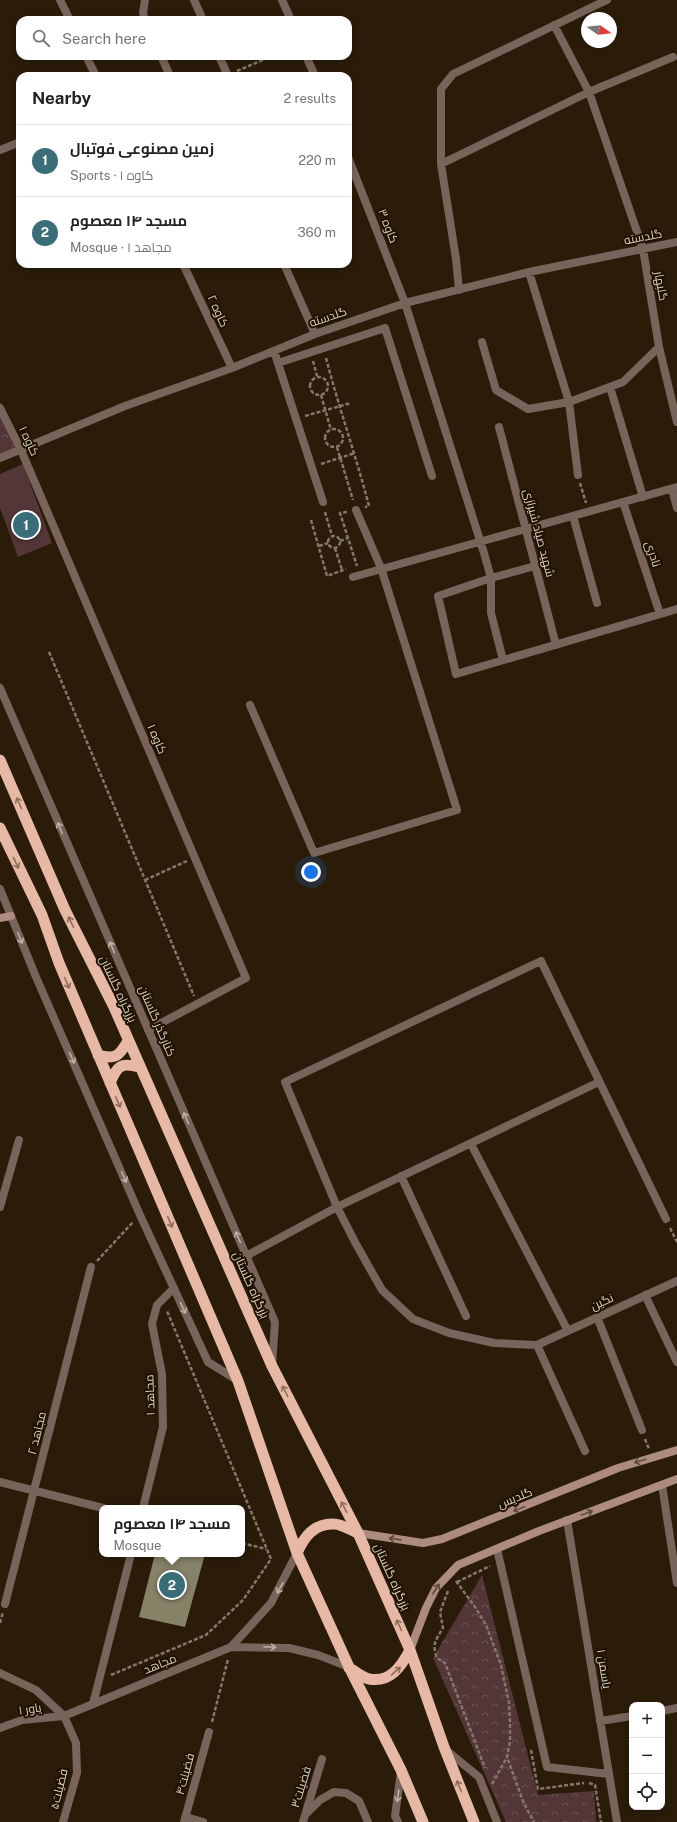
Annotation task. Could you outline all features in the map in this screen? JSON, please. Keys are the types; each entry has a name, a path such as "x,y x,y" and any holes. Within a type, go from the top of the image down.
{"highway":[{"name":"بزرگراه گلستان","path":"0,760 65,910 114,1007 139,1067 272,1366 358,1533 410,1650 444,1748 474,1822"},
{"path":"0,828 42,915 59,963 110,1084 238,1380 297,1553 349,1668 401,1770 423,1822"},
{"path":"98,1055 109,1058 117,1056 122,1052 128,1041"},
{"path":"110,1084 115,1071 120,1067 128,1064 139,1067"},
{"path":"297,1553 304,1538 319,1526 335,1524 358,1533"},
{"path":"349,1668 368,1679 387,1678 401,1666 410,1650"}],"main road":[{"path":"0,918 11,916"},
{"name":"گلدیس","path":"358,1533 423,1543 442,1540 618,1468 677,1450"},
{"path":"410,1650 426,1608 436,1588 458,1565 567,1520 677,1479"}],"street":[{"path":"60,0 68,16"},
{"path":"144,16 143,13 145,0"},
{"path":"194,0 202,16"},
{"path":"282,0 289,16"},
{"path":"459,290 456,259 441,164 441,89 453,74 607,0"},
{"name":"گلبهار","path":"554,25 589,92 643,249 659,348 677,422"},
{"path":"441,164 589,92 673,57"},
{"path":"88,60 94,72"},
{"path":"163,60 168,72"},
{"path":"221,60 226,72"},
{"path":"308,60 313,72"},
{"path":"0,150 16,144"},
{"name":"کاوه ۳","path":"352,167 405,303 480,541 490,578 491,613 503,660"},
{"name":"گلدسته","path":"0,458 125,406 232,368 315,334 405,303 529,272 677,242"},
{"name":"کاوه ۲","path":"185,268 232,368"},
{"path":"286,268 315,334"},
{"path":"529,272 569,402 578,475"},
{"path":"278,363 385,328 432,476"},
{"path":"482,342 496,390 528,409 569,402 623,382 659,348"},
{"path":"274,351 323,502"},
{"path":"610,387 643,496"},
{"name":"کاوه ۱","path":"0,408 21,450 246,978 148,1030"},
{"name":"شهید صیاد شیرازی","path":"499,427 556,644"},
{"path":"353,577 674,488 677,508"},
{"name":"نادری","path":"623,502 660,614"},
{"path":"250,705 314,853 457,810 381,568 356,510"},
{"path":"573,516 598,603"},
{"path":"535,566 490,578 438,596 456,674 677,609"},
{"name":"کنارگذر گلستان","path":"0,688 275,1322 272,1366"},
{"path":"0,889 36,978 140,1214 208,1362 238,1380"},
{"path":"0,902 11,916"},
{"path":"585,1450 537,1345 494,1343 449,1332 413,1319 382,1290 337,1208 285,1082 541,961 598,1082 666,1219"},
{"path":"246,1256 401,1176 472,1144 598,1082"},
{"path":"0,1208 19,1140"},
{"path":"472,1144 568,1330"},
{"path":"401,1176 466,1316"},
{"name":"مجاهد ۲","path":"5,1604 91,1267"},
{"name":"نگین","path":"537,1345 677,1281"},
{"name":"۱ مجاهد","path":"144,1505 163,1427 162,1374 152,1324 157,1305 174,1288"},
{"path":"645,1295 677,1362"},
{"path":"597,1317 642,1430"},
{"path":"0,1482 99,1507"},
{"path":"662,1485 677,1583"},
{"name":"یاسمن ۱","path":"567,1520 617,1822"},
{"path":"497,1549 547,1767 609,1774"},
{"name":"مجاهد","path":"64,1716 231,1647 272,1603 297,1553"},
{"path":"93,1704 130,1557"},
{"path":"231,1647 289,1648 318,1655 349,1668"},
{"path":"0,1673 36,1690 64,1716"},
{"path":"665,1710 677,1708"},
{"name":"یاور ۱","path":"0,1728 22,1720 64,1716"},
{"name":"فضیلت۵","path":"63,1822 78,1773 76,1743 64,1716"},
{"path":"600,1721 629,1716"},
{"name":"فضیلت۴","path":"185,1820 209,1732"},
{"path":"444,1748 479,1777 497,1822"},
{"name":"فضیلت۳","path":"305,1818 322,1759"},
{"path":"398,1822 395,1816 401,1770"},
{"path":"305,1818 320,1800 334,1792 346,1793 359,1801 368,1822"},
{"path":"185,1820 203,1822"}],"path":[{"path":"237,72 263,60"},
{"path":"323,348 338,407 355,453 369,506 340,513 357,566"},
{"path":"311,352 317,376"},
{"path":"317,376 325,378 328,383 328,390 321,395 317,395 310,390 310,382 317,376"},
{"path":"328,383 332,382"},
{"path":"321,395 331,430"},
{"path":"296,419 351,403"},
{"path":"331,430 339,430 342,433 343,441 337,447 329,446 325,440 325,436 331,430"},
{"path":"337,447 356,510"},
{"path":"312,467 355,453"},
{"path":"578,475 588,512"},
{"path":"323,502 332,536"},
{"path":"311,520 328,576 362,564"},
{"path":"332,536 338,538 340,541"},
{"path":"328,543 328,540 332,536"},
{"path":"335,548 340,544 340,541 348,538"},
{"path":"318,546 328,543"},
{"path":"328,543 329,546 335,548"},
{"path":"335,548 342,570"},
{"path":"48,652 198,1004"},
{"path":"145,880 195,858"},
{"path":"91,1267 140,1214"},
{"path":"666,1219 677,1242"},
{"path":"99,1680 206,1635 242,1600 271,1559 162,1300"},
{"path":"642,1430 652,1457"},
{"path":"245,1544 266,1549"},
{"path":"486,1770 445,1663 437,1658 433,1648 435,1640 443,1628 440,1612 448,1590 457,1582 500,1561"},
{"path":"449,1573 475,1607 486,1625 502,1665 509,1703 510,1742 507,1757 492,1785 489,1778"},
{"path":"209,1732 231,1647"},
{"path":"507,1757 524,1804 534,1822"}],"green space":[{"path":"0,403 21,450 0,457"},
{"path":"23,464 52,543 18,557 0,508 0,474"},
{"path":"482,1575 538,1795 594,1791 596,1822 506,1822 433,1658"}],"building":[{"path":"154,1557 204,1557 185,1627 139,1617"}],"place":[{"name":"زمین مصنوعی فوتبال","path":"26,525"},
{"name":"مسجد ۱۴ معصوم","path":"172,1585"}]}
